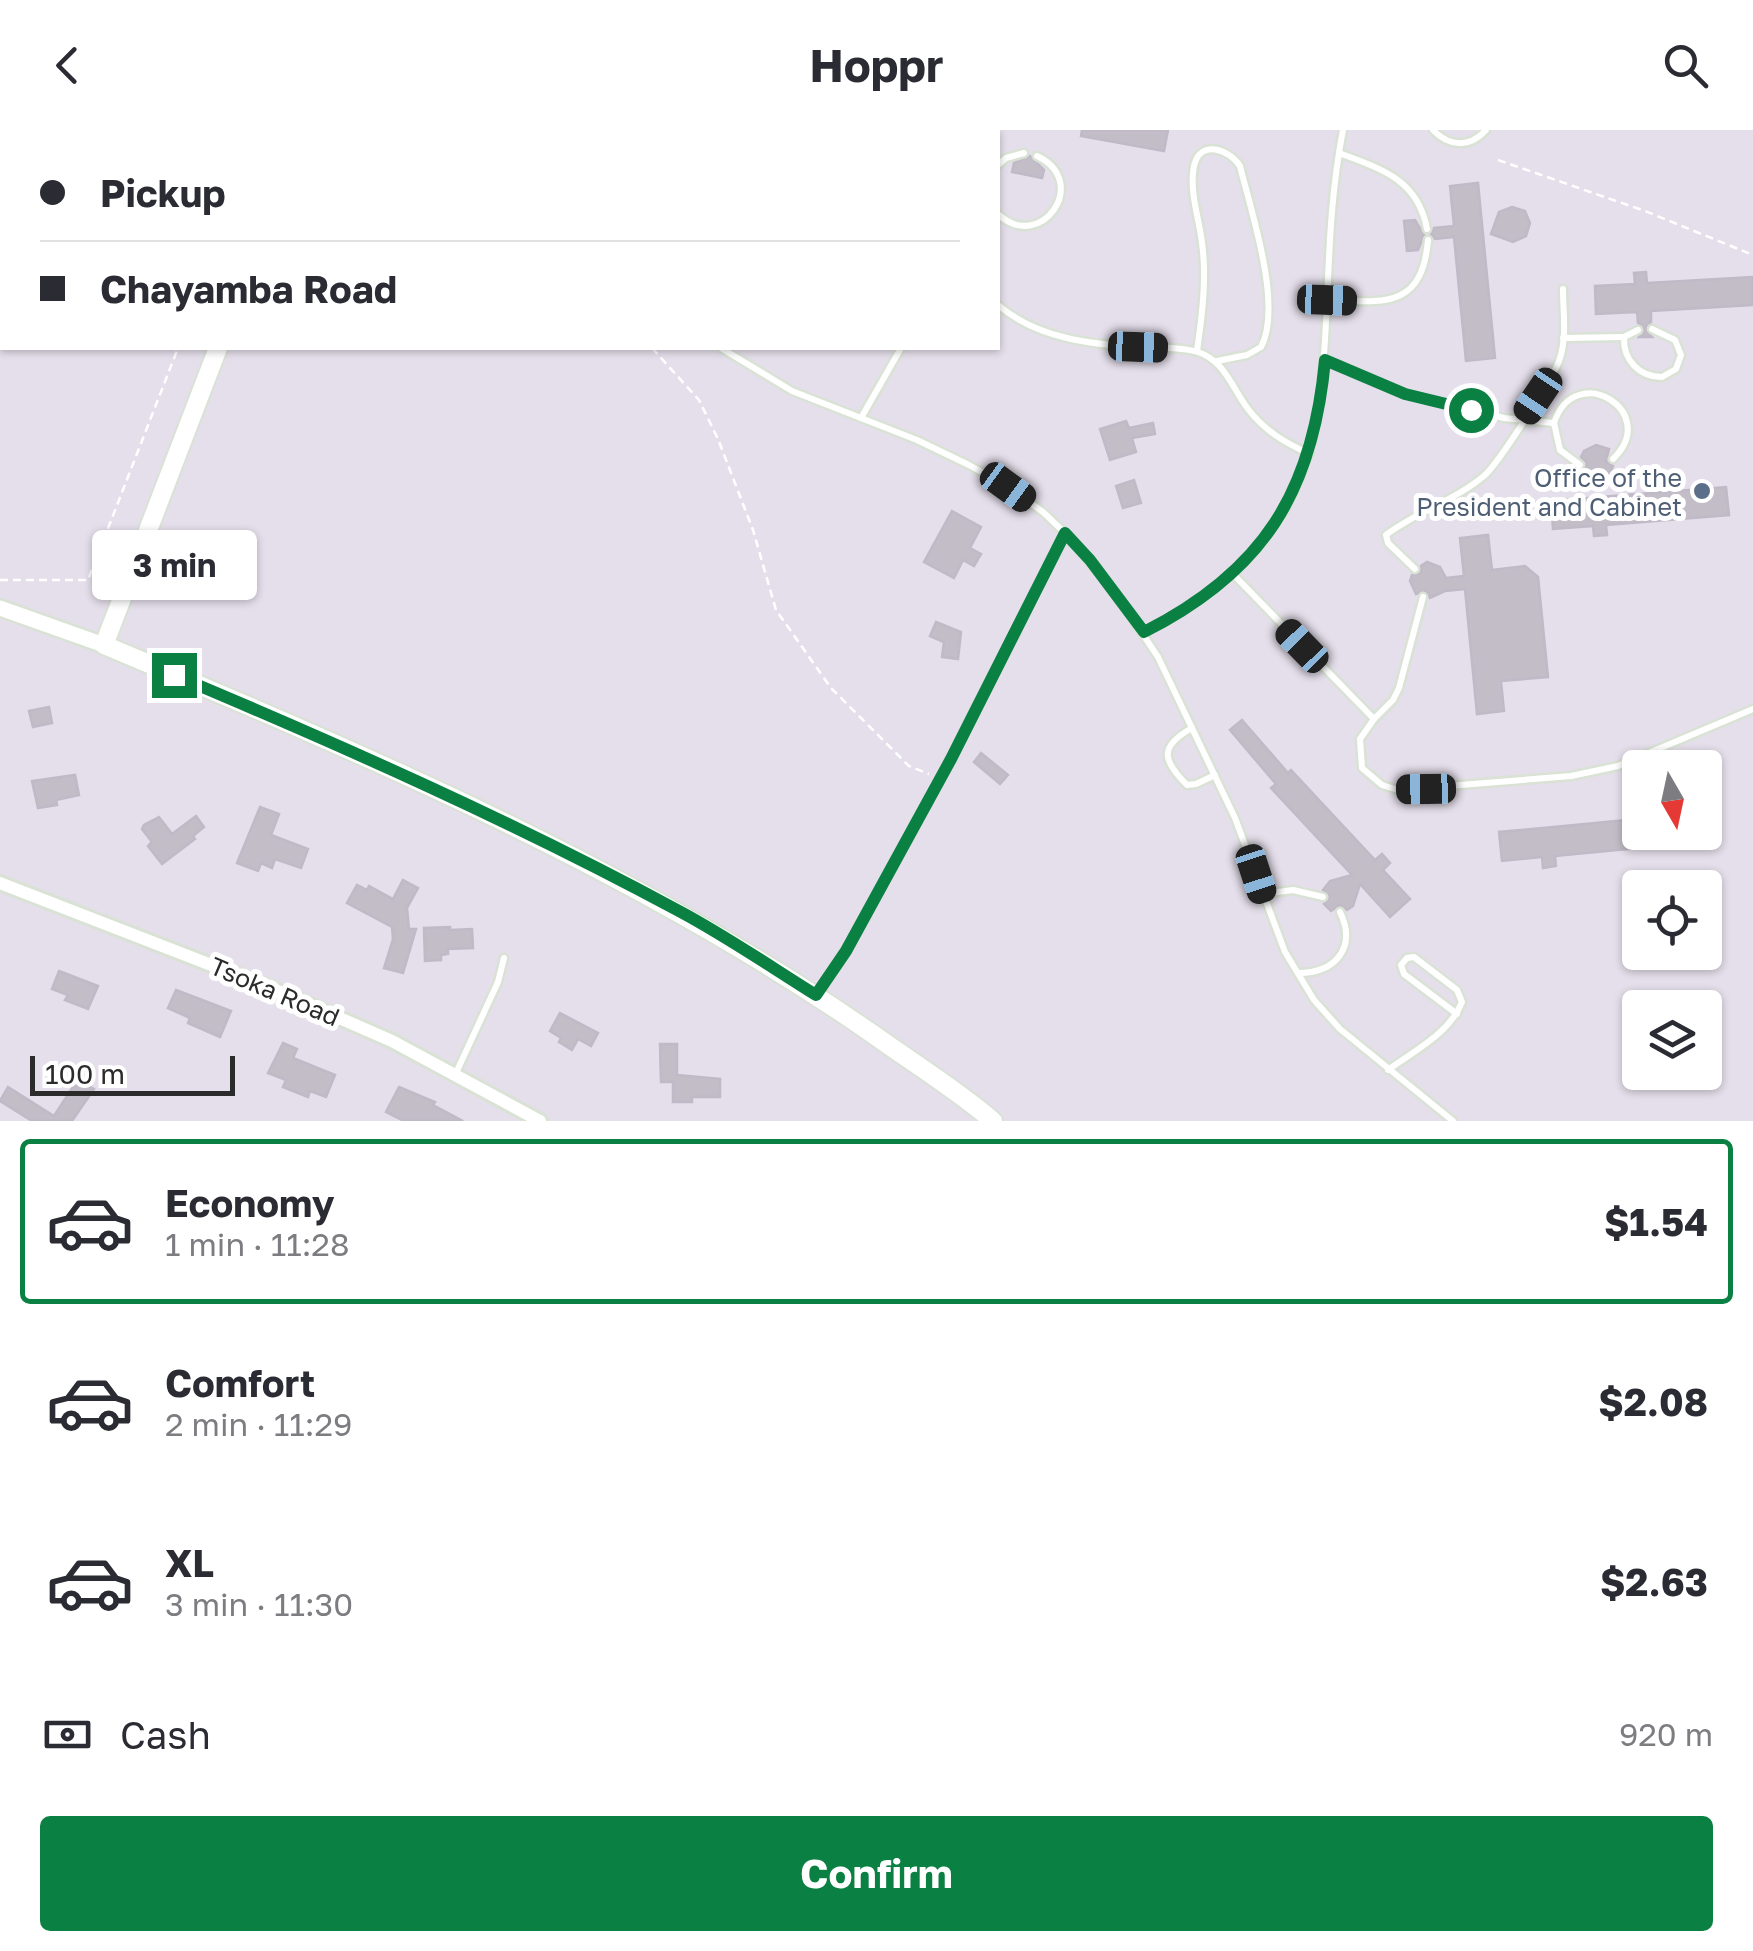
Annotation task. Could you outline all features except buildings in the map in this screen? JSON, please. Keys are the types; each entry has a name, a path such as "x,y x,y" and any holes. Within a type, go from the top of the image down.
{"main road":[{"path":"217,350 104,645 493,816 683,913 816,995 994,1121"}],"street":[{"path":"0,608 104,645"},
{"name":"Tsoka Road","path":"0,883 272,988 392,1040 540,1121"}],"lane":[{"path":"1144,632 1200,599 1231,572 1271,531 1301,478 1317,427 1343,130"},
{"path":"1432,130 1442,139 1458,144 1474,140 1486,130"},
{"path":"1196,351 1203,262 1194,162 1209,149 1223,150 1234,156 1240,166 1269,322 1261,347 1247,355 1217,361"},
{"path":"1339,153 1402,180 1420,204 1427,229"},
{"path":"1000,163 1024,154"},
{"path":"1000,219 1030,226 1054,212 1061,184 1056,171 1037,156"},
{"path":"1327,300 1378,302 1404,296 1420,278 1428,240"},
{"path":"1414,569 1388,543 1386,536 1486,474 1555,372 1562,355 1563,289"},
{"path":"1000,306 1030,326 1070,340 1196,351 1217,361 1273,435 1310,454"},
{"path":"1624,337 1630,362 1647,375 1662,378 1676,369 1681,355 1675,340 1652,329"},
{"path":"1563,338 1624,337 1638,330"},
{"path":"724,350 792,391 982,472 1043,512 1065,533 1144,632 1236,818 1262,894 1297,973 1326,1015 1453,1121"},
{"path":"861,418 900,350"},
{"path":"1325,360 1405,394 1522,421 1554,423"},
{"path":"1580,465 1560,450 1554,423 1562,407 1577,396 1595,393 1612,400 1624,414 1628,432 1622,449 1613,459"},
{"path":"816,995 846,951 940,779 1065,533"},
{"path":"1231,572 1374,719"},
{"path":"1424,597 1393,700 1360,739 1362,768 1382,785 1398,790 1426,789 1571,776 1618,766 1753,709"},
{"path":"1192,728 1172,740 1169,758 1187,784 1215,775"},
{"path":"1262,894 1293,890 1323,897"},
{"path":"1297,973 1323,970 1344,952 1348,942 1340,912"},
{"path":"456,1073 498,982 504,958"},
{"path":"1388,1070 1448,1026 1457,1014 1462,1002 1458,990 1414,958 1407,958 1401,965 1404,974 1457,1014"}],"path":[{"path":"1498,160 1645,211 1753,255"},
{"path":"0,580 88,580 177,350"},
{"path":"654,350 698,400 718,439 754,530 776,610 849,707 908,766 940,779"}],"place":[{"name":"Office of the President and Cabinet","path":"1702,491"}],"route":[{"path":"174,675 493,816 683,913 816,995 846,951 951,759 1065,533 1144,632 1200,599 1271,531 1310,454 1325,360 1405,394 1471,410"}]}
